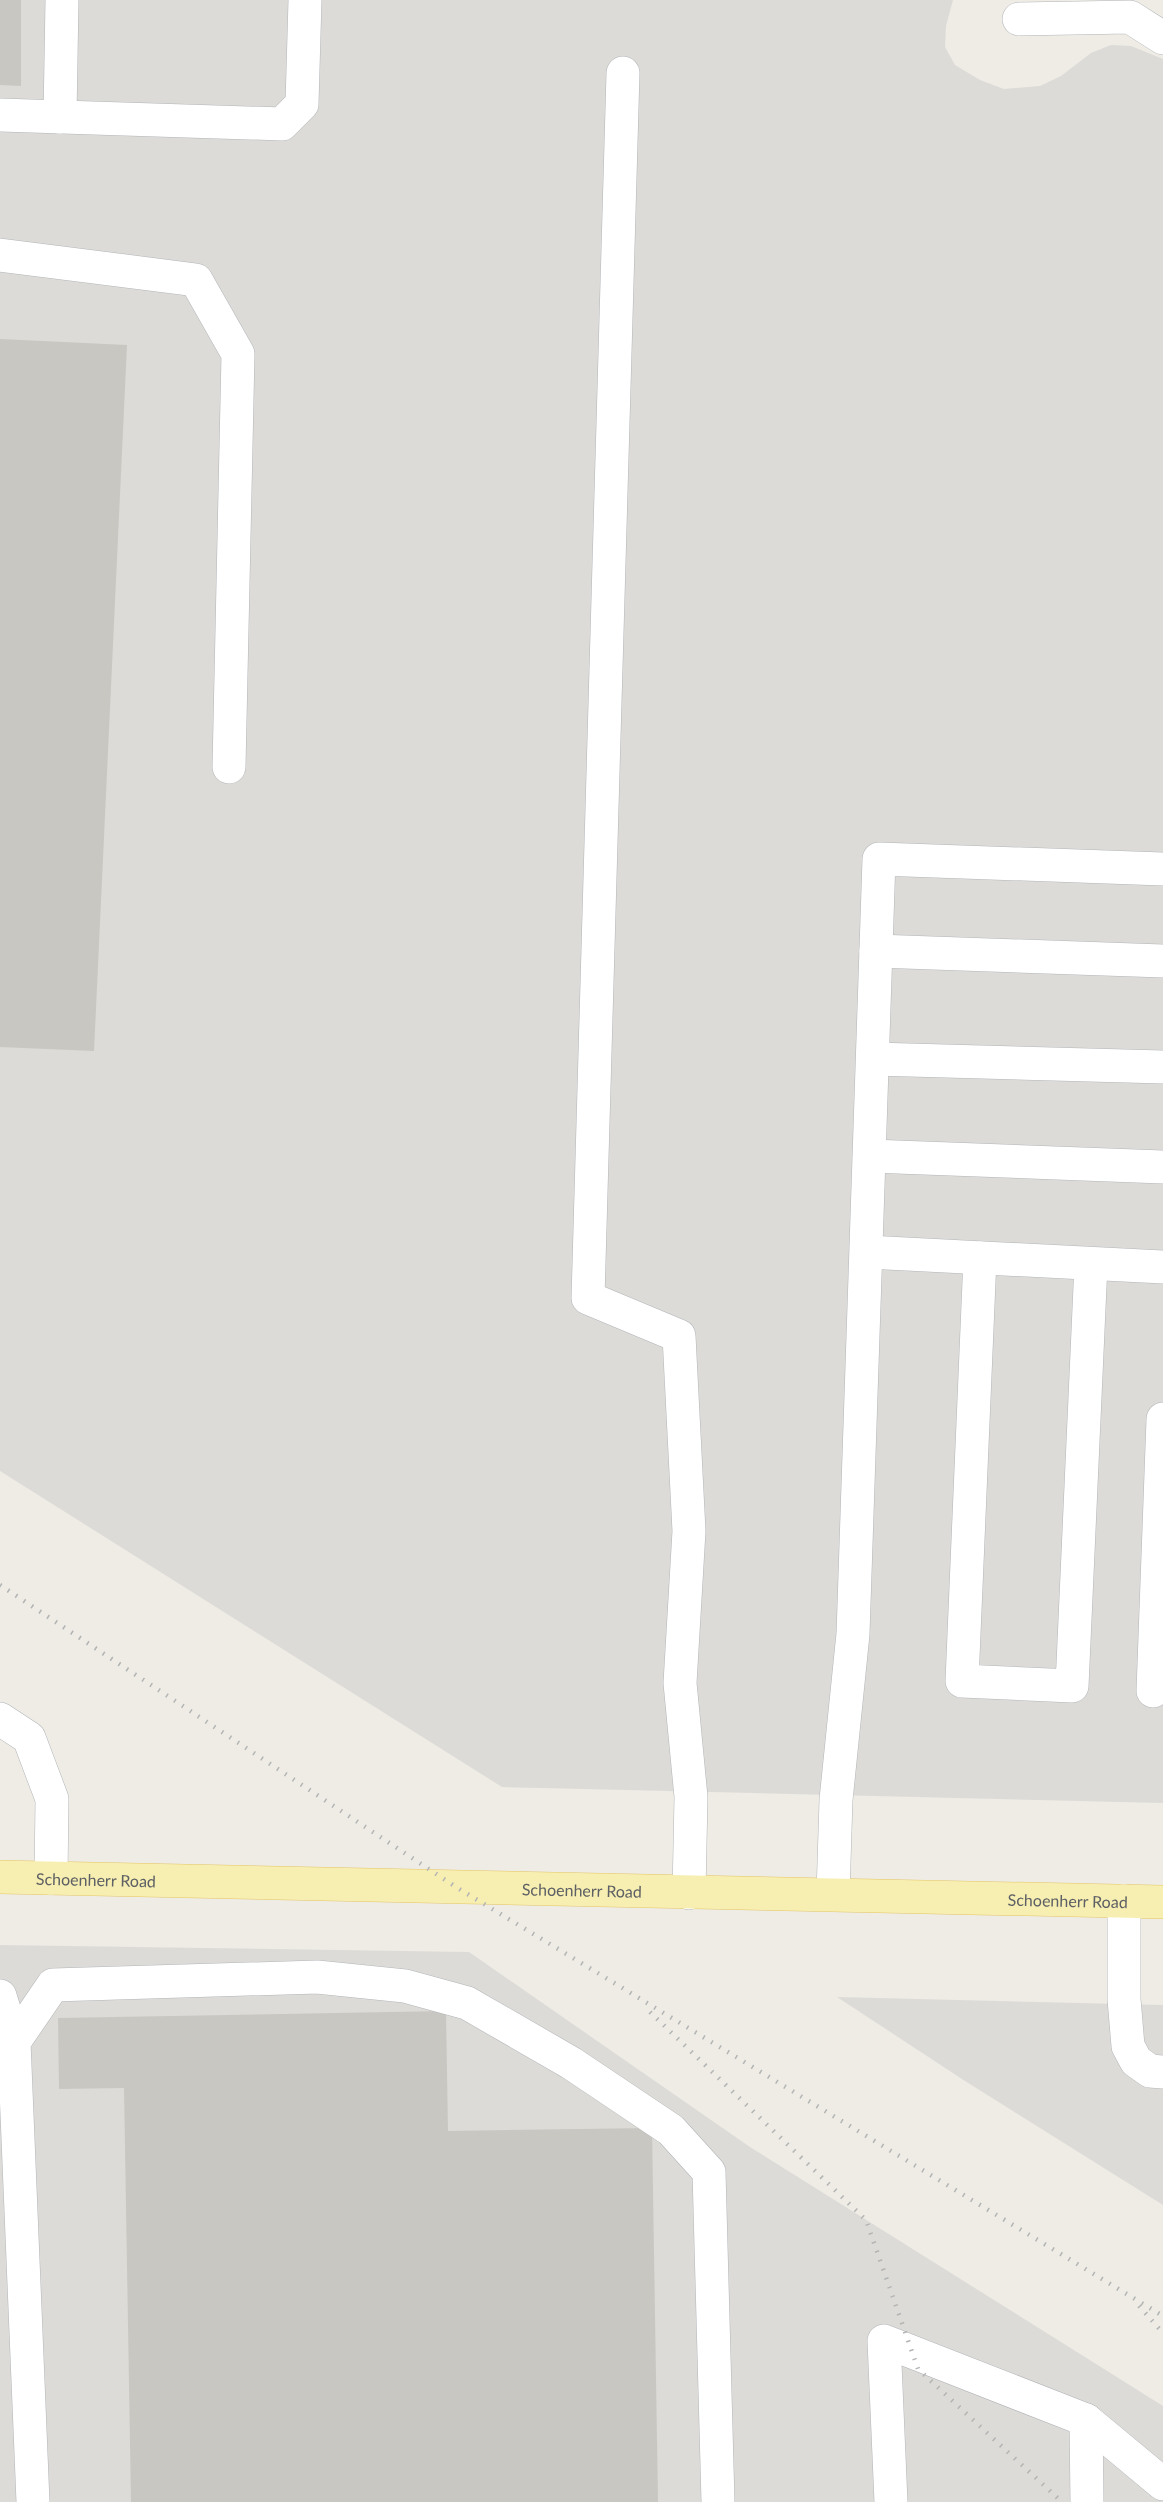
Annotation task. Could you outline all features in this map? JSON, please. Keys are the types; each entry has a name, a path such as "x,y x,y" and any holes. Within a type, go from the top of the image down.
{"main road":[{"name":"Schoenherr Road","path":"0,1877 1163,1902"}],"street":[{"path":"60,117 62,0"},
{"path":"0,115 282,124 302,104 305,0"},
{"path":"1019,19 1130,17 1163,38"},
{"path":"623,73 588,1298 679,1336 689,1531 680,1683 691,1797 689,1893"},
{"path":"0,255 196,280 238,354 229,767"},
{"path":"833,1894 836,1800 853,1634 879,859 1163,869"},
{"path":"876,951 1163,961"},
{"path":"873,1059 1163,1067"},
{"path":"870,1156 1163,1167"},
{"path":"867,1252 1163,1268"},
{"path":"980,1258 962,1681 1072,1686 1091,1264"},
{"path":"1153,1691 1163,1419"},
{"path":"0,1719 29,1738 52,1798 51,1878"},
{"path":"1124,1901 1124,2007 1128,2046 1136,2061 1150,2071 1163,2072"},
{"path":"14,2042 52,1984 317,1977 405,1986 467,2003 571,2063 671,2130 709,2172 718,2502"},
{"path":"0,1996 14,2042 33,2502"},
{"path":"891,2502 884,2341 1086,2420 1163,2484"},
{"path":"1086,2420 1087,2502"}],"shaded area":[{"path":"0,0 953,0 946,26 945,47 955,65 980,80 1004,89 1040,86 1061,76 1091,53 1111,45 1131,46 1163,59 1163,1803 502,1787 0,1471"},
{"path":"0,1945 469,1952 750,2147 1163,2406 1163,2502 0,2502"},
{"path":"837,1997 1163,2005 1163,2205 965,2081"}],"building":[{"path":"0,0 21,0 21,86 0,85"},
{"path":"0,339 127,345 94,1051 0,1047"},
{"path":"446,2011 448,2131 652,2128 658,2502 131,2502 124,2088 59,2089 58,2018"}],"railway":[{"path":"0,1585 456,1887 1163,2316"},
{"path":"650,2012 866,2220 918,2369 1062,2502"},
{"path":"1139,2306 1163,2333"}]}
